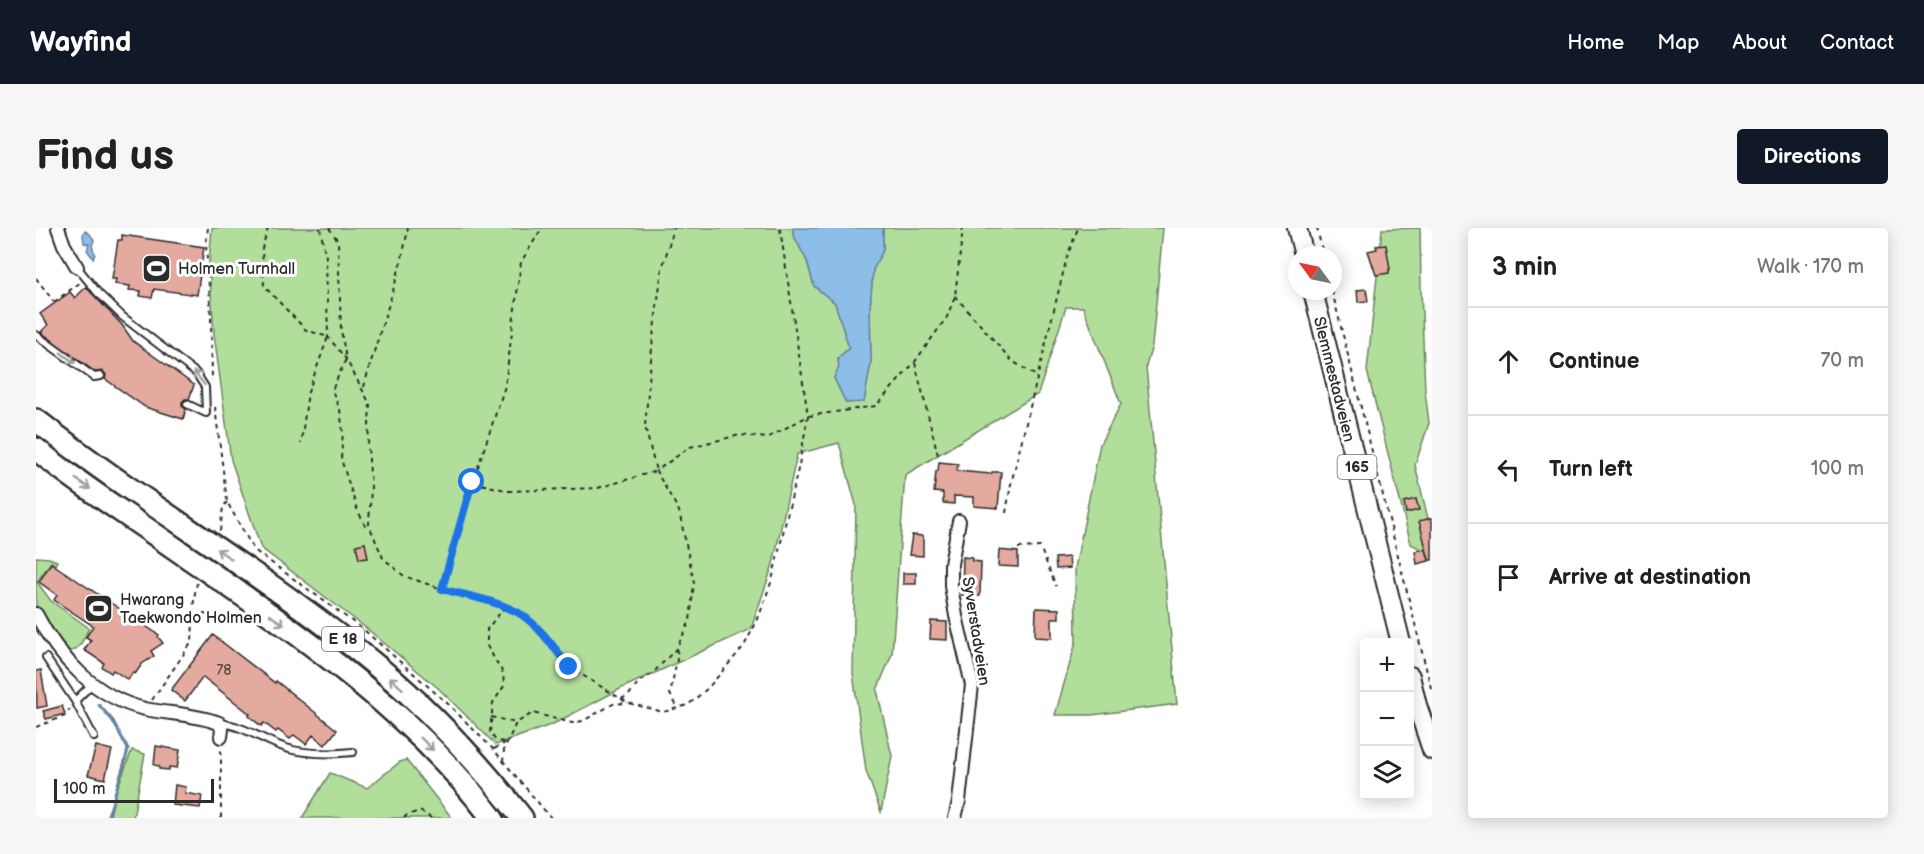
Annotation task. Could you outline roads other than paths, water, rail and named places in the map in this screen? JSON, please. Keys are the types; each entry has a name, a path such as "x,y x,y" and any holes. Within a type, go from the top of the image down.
{"highway":[{"name":"E 18","path":"36,420 136,494 310,613 380,668 458,741 522,818"},
{"name":"E 18","path":"36,449 298,634 365,687 439,756 492,818"}],"main road":[{"path":"1297,228 1302,246"},
{"name":"Slemmestadveien","path":"1315,300 1400,638"},
{"path":"1414,692 1432,750"}],"street":[{"path":"58,228 64,245 77,267"},
{"name":"Syverstadveien","path":"955,818 959,801 972,685 951,586 951,564 959,521"},
{"path":"36,614 65,658 92,684 116,699 145,709 203,717 219,723 222,729 221,737"}],"lane":[{"path":"77,267 123,317 196,373 206,387 206,413 188,404"},
{"path":"36,335 94,377 101,376"},
{"path":"46,658 75,701 94,737"},
{"path":"75,701 92,684"},
{"path":"219,723 233,724 293,750 335,754 353,752"}],"water":[{"path":"793,228 883,228 883,250 873,270 870,308 871,362 864,402 846,403 834,378 839,367 838,358 849,348 835,303 814,286 807,261 793,234"},
{"path":"85,231 94,240 93,258 87,250 89,244 84,243"}],"waterway":[{"path":"99,705 113,721 128,749 109,818"}],"place":[{"name":"Holmen Turnhall","path":"157,268"},
{"name":"Hwarang Taekwondo Holmen","path":"99,608"}]}
